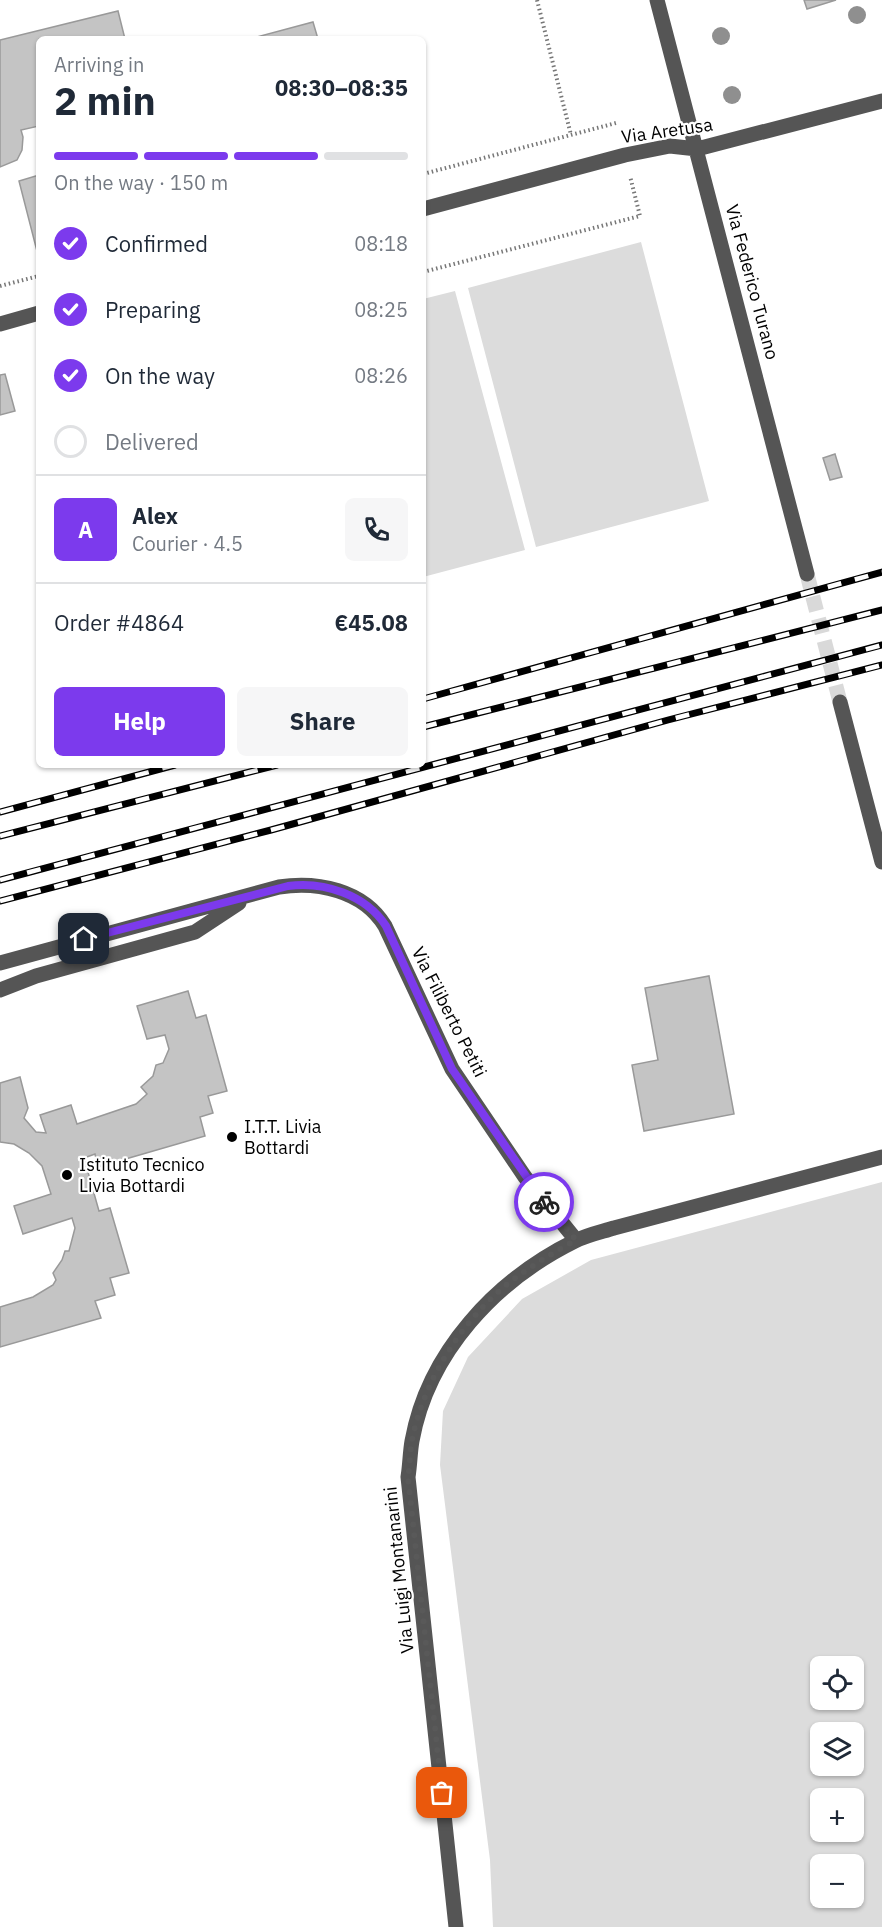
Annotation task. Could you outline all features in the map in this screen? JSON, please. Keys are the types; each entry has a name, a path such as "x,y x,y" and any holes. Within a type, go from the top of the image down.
{"street":[{"name":"Via Federico Turano","path":"657,0 807,574"},
{"name":"Via Aretusa","path":"426,207 625,155 670,146 697,149 882,101"},
{"path":"0,324 36,314"},
{"path":"840,702 882,862"},
{"name":"Via Filiberto Petiti","path":"0,963 279,887 306,885 341,892 361,901 374,910 386,926 452,1069 525,1177 576,1240"},
{"name":"Via Filiberto Petiti","path":"0,990 36,976 195,932 249,896"},
{"path":"576,1240 882,1157"},
{"name":"Via Luigi Montanarini","path":"456,1927 408,1477 412,1440 429,1389 440,1366 455,1341 473,1318 509,1283 536,1263 576,1240"}],"path":[{"path":"537,0 571,135"},
{"path":"426,173 616,123"},
{"path":"426,271 640,216 625,155"},
{"path":"0,286 36,277"}],"shaded area":[{"path":"641,242 709,501 536,547 468,288"},
{"path":"455,291 525,550 426,576 426,298"},
{"path":"882,1182 882,1927 493,1927 490,1860 440,1465 443,1411 468,1357 522,1299 591,1260"}],"building":[{"path":"804,0 836,0 807,9"},
{"path":"118,11 124,36 36,36 36,127 21,130 22,150 17,160 0,167 0,40"},
{"path":"313,22 317,36 260,36"},
{"path":"36,176 36,247 19,181"},
{"path":"5,374 15,411 0,415 0,375"},
{"path":"835,454 842,477 830,480 823,458"},
{"path":"709,976 734,1114 644,1131 632,1065 658,1060 645,988"},
{"name":"Istituto Tecnico Livia Bottardi","path":"188,991 196,1018 206,1015 227,1091 208,1096 213,1113 200,1117 205,1136 98,1167 95,1154 84,1158 99,1211 110,1208 129,1273 110,1278 115,1295 95,1301 101,1318 0,1347 0,1307 33,1297 53,1285 56,1280 53,1273 65,1251 69,1251 75,1228 72,1218 23,1234 14,1206 51,1194 42,1166 29,1153 14,1144 0,1142 0,1083 20,1077 28,1108 24,1118 36,1132 46,1133 40,1115 71,1105 77,1124 136,1104 147,1094 141,1087 153,1076 156,1065 163,1063 169,1049 165,1035 147,1039 137,1006"}],"tunnel":[{"path":"807,574 840,702"}],"railway":[{"path":"426,698 882,572"},
{"path":"426,726 882,610"},
{"path":"426,766 882,645"},
{"path":"0,901 271,830 668,720 882,665"},
{"path":"0,812 164,768"},
{"path":"0,836 265,768"},
{"path":"0,880 420,768"}],"way so far":[{"path":"442,1793 408,1477 412,1440 429,1389 440,1366 455,1341 473,1318 509,1283 536,1263 576,1240 544,1202"}],"place":[{"name":"I.T.T. Livia Bottardi","path":"232,1137"},
{"name":"Istituto Tecnico Livia Bottardi","path":"67,1175"}],"route":[{"path":"84,939 279,887 306,885 328,888 361,901 374,910 386,926 452,1069 544,1202"}]}
